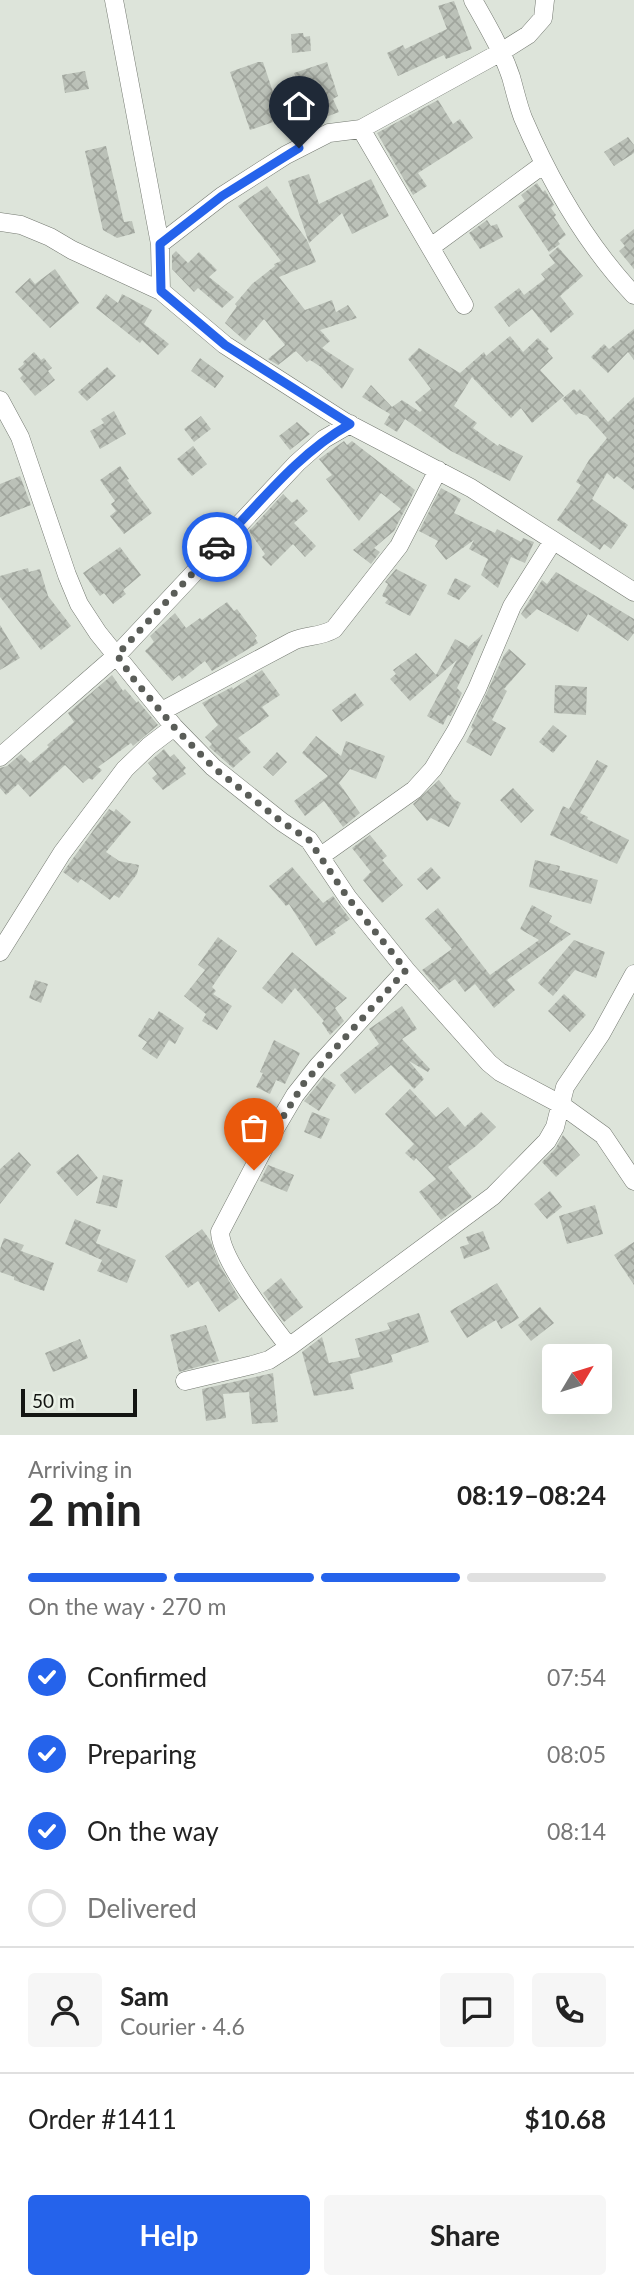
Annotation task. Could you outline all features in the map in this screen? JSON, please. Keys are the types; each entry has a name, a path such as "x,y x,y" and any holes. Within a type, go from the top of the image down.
{"street":[{"path":"114,0 160,244 161,291"},
{"path":"473,0 501,52 522,115 544,164 615,275 634,295"},
{"path":"160,244 222,196 286,156 329,133 361,129 528,35 543,18 545,0"},
{"path":"361,129 464,305"},
{"path":"431,247 544,164"},
{"path":"0,222 21,225 51,237 72,250 161,291 225,345 350,424 471,488 634,592"},
{"path":"3,412 33,470 66,575 79,604 132,677 174,727 213,767 309,840 348,898 406,970 489,1063 500,1072 560,1104 603,1135 634,1181"},
{"path":"0,757 117,655 280,479 324,439 350,424"},
{"path":"162,711 297,639 323,635 334,629 399,546 438,470"},
{"path":"321,856 419,786 433,768 456,732 477,689 512,606 553,541"},
{"path":"0,952 62,853 125,769 174,727"},
{"path":"289,1347 265,1316 222,1246 222,1227 295,1094 406,970"},
{"path":"185,1381 269,1360 493,1196 551,1135 571,1075 601,1034 634,974"}],"building":[{"path":"454,1 472,49 446,59 444,55 398,76 387,53 403,45 405,49 447,29 438,6"},
{"path":"303,33 304,37 310,36 311,51 292,53 291,34"},
{"path":"263,62 282,119 250,130 230,72"},
{"path":"327,62 338,96 333,99 339,112 323,118 311,82 299,87 294,73"},
{"path":"85,71 89,89 65,93 62,75"},
{"path":"438,100 453,124 460,119 473,138 418,173 427,186 413,195 377,133"},
{"path":"628,137 634,145 634,153 614,166 604,152"},
{"path":"106,146 124,222 132,221 135,233 117,238 103,230 85,151"},
{"path":"309,174 319,204 371,179 389,216 352,234 342,213 309,243 288,181"},
{"path":"537,183 554,205 551,208 556,215 554,217 566,235 558,241 560,244 549,252 518,206 525,201 521,195"},
{"path":"267,186 307,240 316,262 279,277 305,310 332,300 336,312 348,305 357,318 320,330 330,341 322,348 354,369 342,389 321,367 310,360 307,362 296,351 278,365 268,359 285,345 264,319 245,341 225,323 237,306 235,304 252,284 281,261 238,206"},
{"path":"487,220 491,226 497,224 503,237 480,249 469,233"},
{"path":"634,229 634,269 619,251 625,246 620,240"},
{"path":"558,247 583,276 560,296 574,314 551,333 532,309 509,327 494,307 519,288 524,295 545,279 541,274 555,263 549,255"},
{"path":"176,251 188,263 199,252 217,270 209,277 234,297 222,308 198,288 194,292 172,269 172,255"},
{"path":"55,269 79,303 50,328 15,292 30,278 35,284"},
{"path":"106,294 118,303 122,294 152,310 144,324 169,344 158,355 142,340 140,343 96,308"},
{"path":"634,329 634,360 628,352 608,373 591,357 604,344 609,349"},
{"path":"510,336 523,352 538,338 549,349 547,351 553,358 540,370 564,396 532,423 521,408 511,418 472,377 454,406 477,423 473,428 498,446 499,444 523,456 510,481 451,451 405,419 397,432 384,424 390,414 362,397 371,385 392,407 402,400 420,412 422,410 415,402 431,389 408,359 419,348 460,373 484,352 486,356"},
{"path":"34,352 41,360 44,358 52,368 48,371 55,380 35,396 20,378 23,375 18,369"},
{"path":"200,358 224,376 215,388 191,371"},
{"path":"107,367 116,376 87,401 78,392"},
{"path":"574,389 577,392 580,389 608,422 634,397 634,490 617,476 614,479 607,473 592,499 628,525 611,549 604,544 600,550 557,520 581,485 576,482 589,460 607,438 587,416 579,413 576,415 562,399"},
{"path":"114,411 126,434 100,449 90,431 104,423 101,419"},
{"path":"201,416 211,429 194,442 184,429"},
{"path":"297,422 310,434 290,450 279,436"},
{"path":"344,441 347,445 352,441 415,490 394,531 374,548 380,552 371,564 353,550 401,509 381,493 359,521 326,479 332,475 319,459"},
{"path":"193,446 207,464 192,476 177,459"},
{"path":"120,466 152,513 124,534 110,516 116,511 111,504 115,501 100,480"},
{"path":"20,476 31,505 0,517 0,484"},
{"path":"441,488 461,499 454,513 495,533 497,529 521,542 523,538 534,542 525,563 511,557 498,588 481,575 488,559 469,549 474,540 446,560 435,546 438,541 419,531"},
{"path":"283,494 292,503 297,499 308,511 294,523 316,546 305,557 293,544 271,566 262,557 265,554 249,531"},
{"path":"120,547 141,575 123,590 126,594 113,604 104,593 100,596 83,573"},
{"path":"28,568 29,572 40,569 48,596 71,626 41,650 0,597 0,576"},
{"path":"396,569 427,585 410,616 385,603 388,599 382,596 388,584 385,582"},
{"path":"556,572 634,619 634,633 628,641 588,614 578,632 537,609 526,619 521,614 542,580 547,584"},
{"path":"455,578 471,586 459,600 447,594"},
{"path":"227,602 234,611 237,609 257,636 255,638 258,643 212,671 205,661 182,679 179,675 172,681 145,651 154,642 150,636 175,613 186,628"},
{"path":"0,625 20,658 0,670"},
{"path":"483,634 457,688 462,693 451,716 448,715 443,725 427,716 457,660 410,701 390,679 396,674 393,670 416,653 436,675 455,639 468,646 467,648"},
{"path":"509,649 526,664 504,689 507,691 492,720 506,728 491,756 466,742"},
{"path":"262,670 280,695 262,707 269,716 238,738 251,752 233,768 209,747 212,744 205,737 218,725 202,703 232,687 233,689"},
{"path":"112,675 123,691 125,689 137,703 138,701 158,725 133,746 131,743 98,767 102,770 92,780 89,778 83,783 65,765 30,797 18,784 6,795 0,788 0,768 7,766 21,754 30,763 74,722 68,713"},
{"path":"555,685 587,687 586,715 554,713"},
{"path":"355,693 364,705 341,722 332,710"},
{"path":"553,725 567,736 553,753 539,742"},
{"path":"316,736 341,756 346,741 385,756 376,779 350,769 339,783 360,813 343,827 324,801 305,816 294,801 328,776 302,753"},
{"path":"164,749 170,757 174,754 186,768 183,771 186,774 163,790 152,778 157,774 148,763"},
{"path":"277,752 287,762 273,776 263,767"},
{"path":"597,760 608,766 580,813 629,840 617,864 550,835 563,806 569,809"},
{"path":"439,780 454,799 461,803 449,827 431,818 427,821 413,804"},
{"path":"513,788 534,810 521,823 500,800"},
{"path":"109,809 114,812 116,809 131,822 106,852 119,861 139,865 137,874 119,898 114,895 110,900 81,879 78,883 63,872"},
{"path":"370,835 387,856 382,860 403,885 382,903 363,880 371,872 352,848"},
{"path":"535,860 560,866 559,870 598,880 591,904 529,887"},
{"path":"292,867 323,903 333,896 350,919 334,930 336,933 316,946 289,904 286,906 269,886"},
{"path":"431,867 441,878 427,890 417,879"},
{"path":"532,905 552,916 549,922 571,934 507,980 515,990 494,1008 475,984 465,992 455,979 439,990 422,970 452,949 425,919 438,908 490,975 539,940 520,929"},
{"path":"218,937 237,951 212,987 216,991 213,994 232,1006 217,1030 202,1021 206,1014 184,996 205,970 198,965"},
{"path":"574,940 605,952 596,978 575,970 553,996 538,983"},
{"path":"292,952 347,998 335,1008 344,1021 330,1035 322,1023 324,1021 295,988 282,1004 262,988"},
{"path":"35,980 48,984 41,1003 29,998"},
{"path":"564,994 586,1015 570,1032 548,1011"},
{"path":"402,1006 417,1029 402,1039 430,1069 428,1072 409,1061 424,1079 414,1089 391,1065 355,1094 340,1075 379,1044 369,1029"},
{"path":"159,1011 184,1028 175,1044 169,1040 157,1059 142,1049 147,1042 138,1036 149,1018 153,1020"},
{"path":"274,1040 300,1053 285,1084 276,1080 270,1094 256,1087"},
{"path":"324,1077 336,1085 319,1111 304,1101"},
{"path":"410,1089 436,1117 448,1107 465,1127 481,1112 496,1127 448,1167 472,1197 441,1220 419,1192 436,1179 416,1158 414,1161 405,1153 414,1144 385,1114"},
{"path":"312,1112 330,1119 321,1139 304,1132"},
{"path":"563,1135 580,1155 556,1177 542,1162 555,1149"},
{"path":"19,1152 31,1165 0,1204 0,1169"},
{"path":"78,1154 98,1178 77,1196 56,1172"},
{"path":"268,1165 294,1175 287,1192 260,1181"},
{"path":"103,1175 123,1180 117,1208 96,1203"},
{"path":"550,1191 562,1207 547,1219 534,1204"},
{"path":"595,1205 603,1234 567,1244 559,1216"},
{"path":"75,1219 101,1230 96,1243 136,1260 127,1283 97,1271 102,1260 65,1244"},
{"path":"202,1229 239,1298 219,1312 198,1281 188,1288 165,1256"},
{"path":"483,1231 490,1249 464,1259 460,1247 469,1244 466,1237"},
{"path":"4,1238 24,1245 21,1251 54,1263 44,1291 0,1272 0,1249"},
{"path":"634,1242 634,1285 614,1255"},
{"path":"281,1278 303,1307 284,1322 263,1293"},
{"path":"497,1283 519,1318 501,1329 496,1320 467,1338 450,1311"},
{"path":"540,1307 554,1323 531,1341 518,1325"},
{"path":"419,1313 429,1342 391,1355 393,1362 350,1374 354,1389 314,1396 302,1352 322,1337 329,1363 360,1357 355,1339 390,1329 387,1323"},
{"path":"206,1325 219,1361 179,1372 170,1335"},
{"path":"80,1339 88,1358 53,1372 45,1353"},
{"path":"273,1373 278,1422 252,1424 249,1392 223,1394 226,1418 206,1421 202,1389"}],"way so far":[{"path":"217,547 117,655 174,727 213,767 309,840 348,898 406,970 295,1094 254,1170"}],"route":[{"path":"217,547 297,463 324,439 350,424 225,345 161,291 160,244 222,196 299,148"}]}
